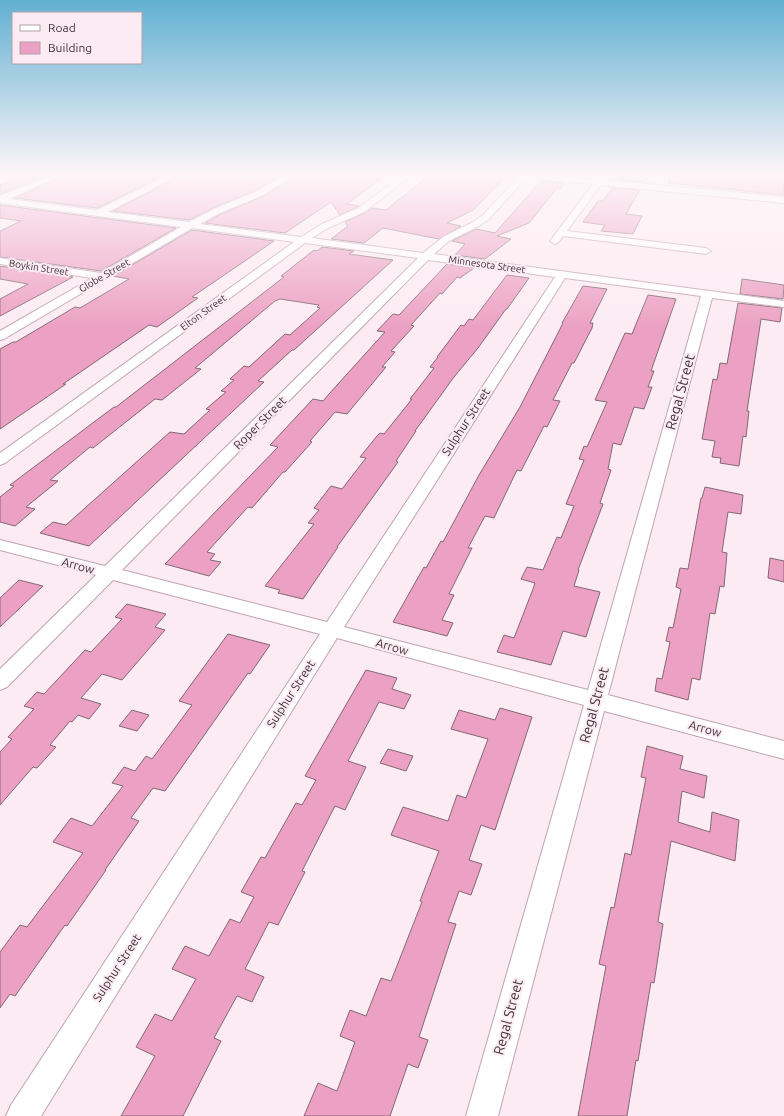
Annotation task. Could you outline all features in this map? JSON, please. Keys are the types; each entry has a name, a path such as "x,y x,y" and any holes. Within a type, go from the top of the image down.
{"street":[{"name":"Globe Street","path":"0,336 191,225"},
{"name":"Minnesota Street","path":"192,225 784,304"},
{"name":"Elton Street","path":"0,460 303,240 327,225"},
{"name":"Roper Street","path":"0,682 426,256 446,239 474,225"},
{"path":"567,225 558,237 706,251"},
{"name":"Boykin Street","path":"0,260 102,276"},
{"name":"Sulphur Street","path":"22,1116 332,630 562,274"},
{"name":"Regal Street","path":"482,1116 707,294"},
{"name":"Arrow","path":"0,545 332,630 784,750"}],"building":[{"path":"12,225 154,225 176,228 101,271 0,257 0,231"},
{"path":"222,225 297,225 285,233"},
{"path":"502,225 524,225 497,236 511,239 485,259 455,255 465,244 452,241 476,229 495,233"},
{"path":"605,225 637,225 633,234 601,231"},
{"path":"348,226 461,226 439,239 383,228 364,243 331,239"},
{"path":"192,230 274,241 192,297 198,298 157,327 149,325 0,429 0,349 13,342 16,342 75,307 80,308 129,279 113,276"},
{"path":"322,247 354,251 349,254 393,260 258,381 264,382 89,546 40,533 53,522 66,525 170,432 184,434 210,410 206,409 226,392 221,391 234,380 230,379 244,366 249,367 285,334 290,335 320,308 317,307 319,305 280,299 275,301 195,368 201,369 162,400 155,399 93,448 90,447 50,480 58,481 26,507 35,509 15,526 0,522 0,497 14,486 10,485 116,407 284,277 281,276 314,250 317,251"},
{"path":"447,264 474,268 460,278 457,277 442,294 440,293 411,325 414,326 391,351 395,352 382,367 386,367 347,414 335,412 310,441 312,442 285,472 283,472 252,508 248,507 207,552 215,554 210,560 221,562 209,576 165,564 278,447 270,445 313,399 323,401 385,332 377,331 393,314 399,315"},
{"path":"0,266 73,277 0,316 0,299 28,284 0,279"},
{"path":"507,275 529,278 415,431 396,461 398,462 337,547 303,599 278,593 280,590 265,586 314,524 308,523 319,510 314,508 331,486 342,489 366,458 360,457 380,433 384,434 412,399 410,399 434,368 430,367 461,325 464,326 469,319 473,320"},
{"path":"742,279 784,285 783,299 740,294"},
{"path":"583,286 607,289 590,323 593,323 592,328 553,400 560,401 547,427 544,426 521,471 517,470 494,518 485,516 468,548 472,548 449,594 454,595 442,620 453,623 447,636 393,622 424,567 426,568 441,541 443,542 479,475 520,407 562,323"},
{"path":"648,295 676,299 651,371 654,371 648,387 652,387 644,409 634,407 621,445 613,443 608,469 611,470 600,503 603,504 578,570 574,586 600,592 586,637 563,631 551,665 497,652 504,635 514,638 533,589 535,583 521,579 527,567 543,570 557,537 561,538 574,506 566,504 584,460 579,459 584,446 587,447 607,402 595,400 625,333 632,334"},
{"path":"738,303 782,308 780,322 761,319 747,411 749,411 746,437 743,436 739,466 720,463 721,458 712,457 715,441 702,439 713,379 717,380 720,363 727,364"},
{"path":"705,487 743,495 741,514 728,512 722,552 727,553 724,587 720,586 715,614 710,613 700,680 692,678 688,700 655,691 657,678 662,679 670,642 666,641 669,627 673,628 681,589 676,587 680,568 688,569 701,498"},
{"path":"770,558 784,561 784,582 768,578"},
{"path":"19,580 43,586 0,627 0,598"},
{"path":"127,604 166,614 155,627 165,630 122,680 102,674 81,698 101,704 89,719 78,715 72,722 70,721 50,745 56,747 37,768 33,767 0,805 0,752 12,739 8,737 34,709 24,706 37,692 44,694 85,650 91,652 122,619 115,617"},
{"path":"228,634 270,645 250,674 248,673 165,791 153,788 131,818 139,821 106,870 15,996 10,994 0,1008 0,952 20,925 27,927 83,853 53,842 71,818 92,826 123,786 112,783 124,767 135,771 146,756 152,759 192,705 179,701"},
{"path":"366,670 397,678 392,689 411,695 404,709 379,702 348,761 366,767 345,810 335,806 302,871 305,872 278,925 269,922 245,969 264,977 252,1002 237,996 214,1038 221,1041 183,1116 121,1116 155,1056 136,1047 155,1014 172,1021 196,979 172,969 185,946 209,956 230,919 240,923 254,897 241,892 261,857 265,858 296,803 302,805 316,780 305,776"},
{"path":"500,708 532,717 495,830 481,825 469,860 482,864 471,895 459,891 448,922 456,924 419,1037 428,1040 418,1068 408,1064 390,1116 304,1116 318,1083 337,1091 355,1042 340,1036 350,1010 366,1016 381,978 391,981 422,902 420,901 439,851 391,835 403,807 448,821 457,795 466,798 488,739 451,729 459,710 495,720"},
{"path":"132,710 149,715 137,731 119,726"},
{"path":"647,746 683,756 680,769 707,776 704,798 682,791 678,822 710,832 712,812 739,820 735,861 671,841 658,922 663,924 654,983 651,982 627,1116 578,1116 606,966 599,964 611,907 614,908 625,853 631,855 646,778 641,777"},
{"path":"388,749 413,756 406,771 380,763"}]}
